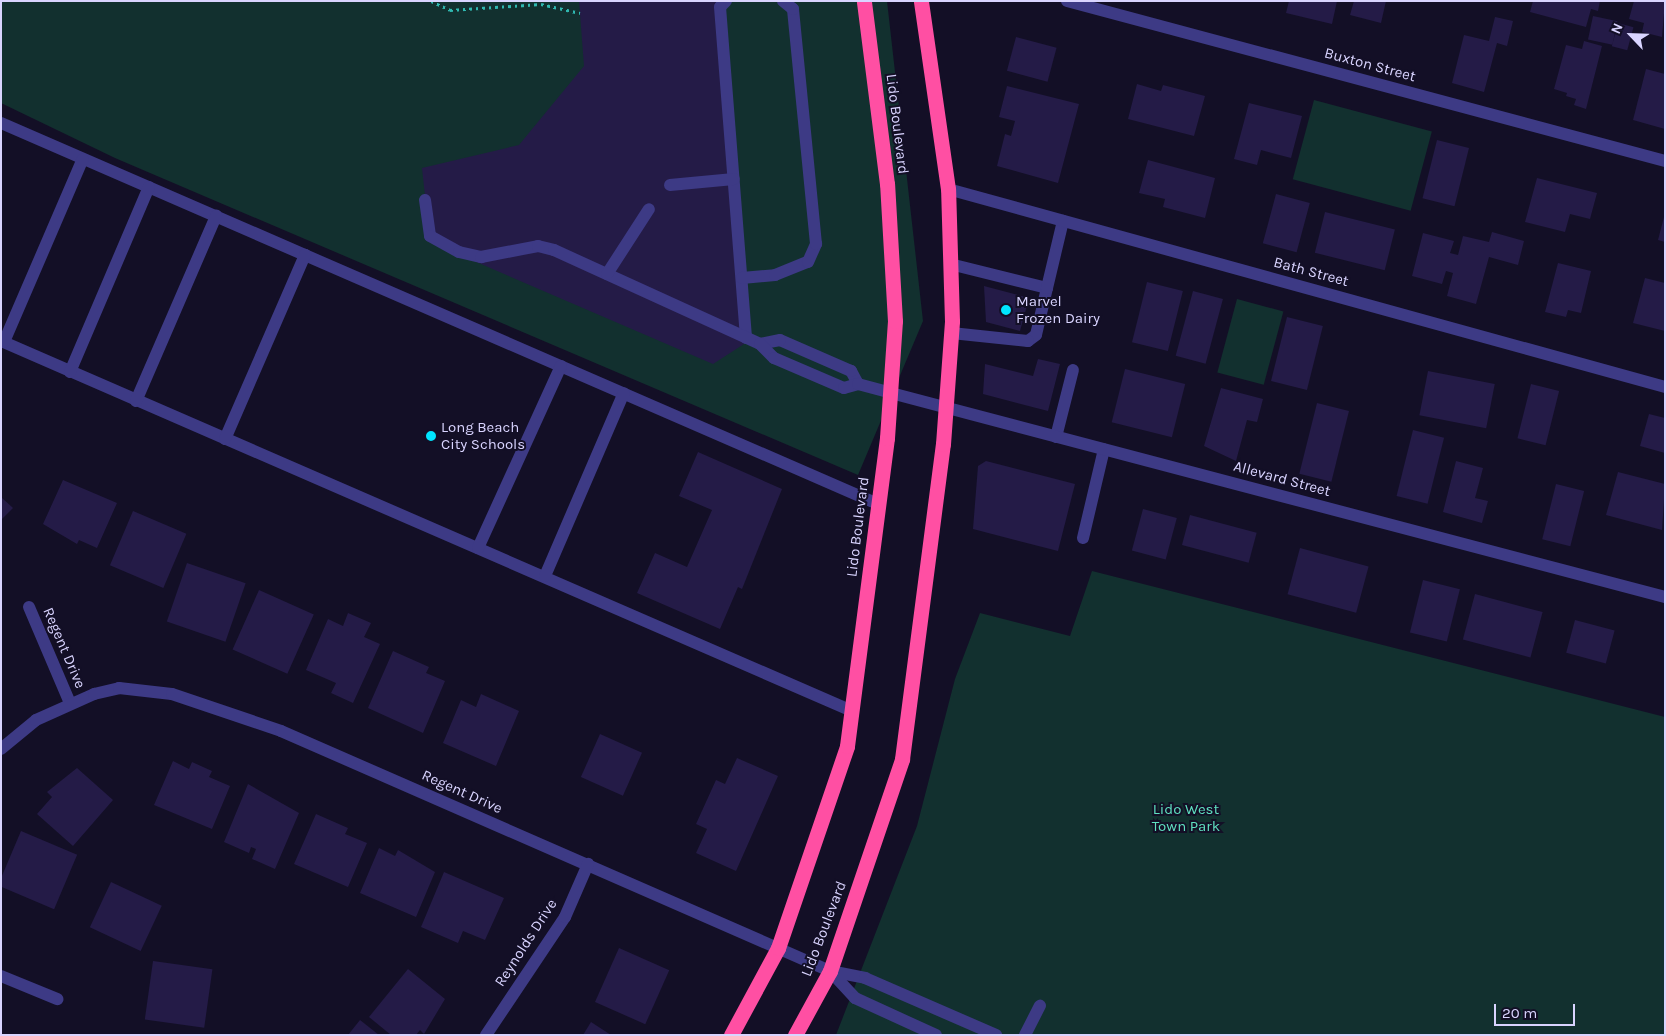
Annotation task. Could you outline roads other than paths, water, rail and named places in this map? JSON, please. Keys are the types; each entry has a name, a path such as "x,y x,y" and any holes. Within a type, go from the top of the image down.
{"highway":[{"name":"Lido Boulevard","path":"731,1035 778,948 847,746 852,711 891,393 895,321 886,184 864,1"},
{"name":"Lido Boulevard","path":"795,1035 830,971 902,759 945,408 951,333 948,189 921,1"}],"street":[{"path":"726,1 720,7 746,338"},
{"path":"742,278 775,275 808,262 816,244 793,10 783,1"},
{"name":"Buxton Street","path":"1067,1 1665,161"},
{"path":"1,124 878,504"},
{"path":"84,159 3,342 852,711"},
{"path":"670,185 734,179"},
{"path":"70,372 149,187"},
{"name":"Bath Street","path":"948,189 1665,387"},
{"path":"425,200 430,236 459,252 481,257 538,246 607,274 760,344 780,340 851,371 858,384"},
{"path":"607,274 649,209"},
{"path":"136,401 216,216"},
{"path":"951,333 1001,336 1028,341 1036,335 1063,221"},
{"path":"225,439 305,255"},
{"path":"950,264 1047,288"},
{"name":"Allevard Street","path":"760,344 774,358 844,388 858,384 1665,597"},
{"path":"478,548 561,366"},
{"path":"1056,437 1073,370"},
{"path":"545,576 624,393"},
{"path":"1083,538 1104,449"},
{"name":"Regent Drive","path":"29,607 70,703"},
{"name":"Regent Drive","path":"1,749 36,720 70,703 119,688 172,694 281,731 830,971"},
{"name":"Reynolds Drive","path":"486,1035 565,917 588,864"},
{"path":"830,971 855,998 936,1035"},
{"path":"830,971 865,978 996,1035"},
{"path":"1,976 57,999"},
{"path":"1024,1035 1040,1006"}],"place":[{"name":"Marvel Frozen Dairy","path":"1006,310"},
{"name":"Long Beach City Schools","path":"431,436"}],"park label":[{"name":"Lido West Town Park","path":"1186,818"}]}
